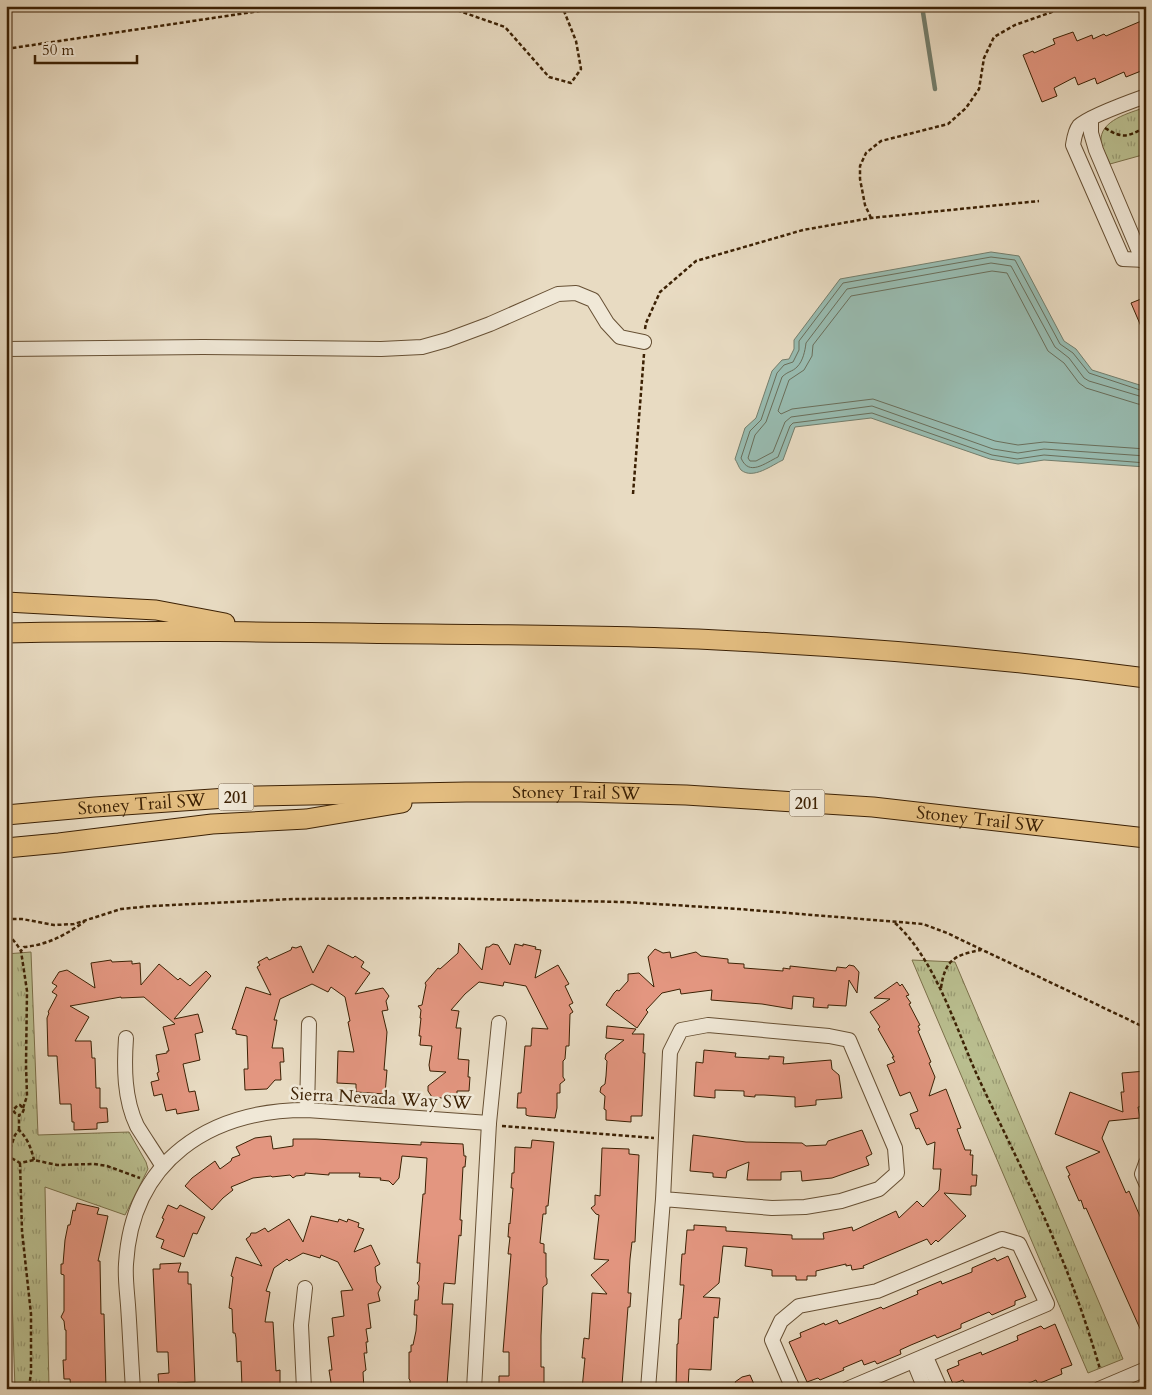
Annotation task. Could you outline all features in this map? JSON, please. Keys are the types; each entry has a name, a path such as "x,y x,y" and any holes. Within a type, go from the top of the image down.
{"highway":[{"path":"6,602 156,610 273,631"},
{"path":"6,633 273,631 576,635 717,640 988,660 1146,678"},
{"path":"6,848 212,824 306,819 466,792"},
{"name":"Stoney Trail SW","path":"6,815 257,796 582,792 686,795 873,807 1146,838"}],"street":[{"path":"1091,119 1090,133 1096,150 1144,260 1123,259 1073,145 1074,136 1079,126 1091,119 1146,96"},
{"path":"6,350 204,347 382,349 422,347 490,324 558,294 576,293 593,300 607,323 620,337 644,342"},
{"path":"307,1110 309,1024"},
{"path":"495,1125 498,1024"},
{"path":"648,1389 663,1199 670,1052 681,1030 708,1025 829,1036 848,1040 895,1148 897,1173 879,1189 841,1201 805,1207 772,1208 663,1199"},
{"path":"126,1038 124,1066 127,1094 136,1124 162,1165"},
{"name":"Sierra Nevada Way SW","path":"133,1389 126,1265 128,1246 138,1209 152,1181 162,1165 188,1144 218,1127 233,1121 269,1112 307,1110 495,1125 474,1389"},
{"path":"1146,1163 1142,1174 1146,1183"},
{"path":"793,1389 772,1340 781,1321 799,1306 877,1290 1002,1238 1019,1244 1047,1304 846,1389"},
{"path":"304,1389 301,1325 305,1288"},
{"path":"920,1359 925,1389"},
{"path":"920,1359 940,1389"},
{"path":"1099,1389 1146,1369"}],"path":[{"path":"6,49 293,6"},
{"path":"445,6 505,27 549,77 571,83 581,69 576,41 562,6"},
{"path":"871,218 865,205 860,179 860,166 866,152 881,141 948,124 966,108 978,89 984,58 994,37 1015,25 1069,6"},
{"path":"1091,119 1118,136 1133,134 1146,128"},
{"path":"633,494 646,323 660,292 696,261 803,230 871,218 1038,201"},
{"path":"6,919 22,919 54,925 74,924 121,909 152,906 293,899 430,898 622,902 739,909 923,924 1146,1028"},
{"path":"21,951 24,947 38,946 66,935 86,920"},
{"path":"894,922 912,940 941,990 970,1058 1058,1248 1074,1288 1100,1370"},
{"path":"6,928 10,938 17,942 21,951 27,991 27,1096 23,1108 24,1112 19,1115"},
{"path":"941,990 944,970 951,960 958,955 982,950"},
{"path":"19,1115 14,1112 15,1106 20,1105 23,1108"},
{"path":"19,1115 19,1130 14,1135 7,1155 20,1163 34,1160 57,1165 107,1166 144,1179"},
{"path":"495,1125 666,1138"},
{"path":"19,1130 25,1135 30,1144 34,1160"},
{"path":"20,1163 22,1231 32,1320 29,1389"}],"green space":[{"path":"1146,107 1146,154 1110,164 1101,142 1105,128 1124,115"},
{"path":"31,952 38,1135 129,1132 148,1169 125,1215 45,1187 49,1389 15,1389 8,1175 6,1175 6,954"},
{"path":"912,960 955,962 1123,1359 1088,1373"}],"water":[{"path":"991,252 1019,256 1064,341 1076,349 1092,370 1146,387 1146,467 1044,460 1018,464 990,459 871,418 795,427 783,460 757,473 746,473 741,470 735,459 745,428 756,418 772,371 782,360 789,359 794,349 794,340 840,279"}],"building":[{"path":"1146,19 1146,69 1126,77 1124,72 1097,84 1095,78 1078,85 1075,77 1054,88 1057,96 1042,102 1023,55 1033,51 1034,53 1055,44 1053,39 1073,32 1077,41 1092,35 1093,39 1104,34 1106,36"},
{"path":"1146,297 1146,338 1131,303"},
{"path":"459,943 482,970 486,947 493,944 498,945 510,965 515,944 536,947 535,949 541,950 535,978 558,965 569,984 565,986 573,1003 569,1005 573,1012 570,1014 569,1046 566,1046 565,1059 563,1061 563,1077 565,1080 560,1084 560,1093 557,1093 555,1118 529,1116 526,1115 526,1108 517,1108 518,1093 521,1093 525,1046 531,1046 532,1028 548,1029 526,986 504,982 503,986 479,982 465,994 451,1010 459,1011 456,1028 461,1028 458,1059 469,1060 469,1091 457,1091 457,1099 452,1099 432,1097 428,1091 428,1086 446,1072 430,1071 432,1046 420,1045 421,1010 418,1006 422,1005 425,983 438,968 440,969 458,953"},
{"path":"328,945 353,958 355,956 364,962 361,967 370,973 355,994 383,988 389,996 386,1001 388,1010 382,1011 387,1032 384,1070 387,1070 385,1094 356,1092 356,1084 337,1083 338,1051 354,1052 345,997 331,987 328,992 312,984 280,999 274,1020 277,1020 272,1048 283,1048 284,1062 280,1062 281,1080 275,1080 267,1089 245,1090 244,1069 248,1069 247,1036 236,1034 236,1030 232,1029 246,987 271,995 257,967 260,965 258,962 267,957 269,960 291,950 292,947 301,946 313,973"},
{"path":"655,949 663,953 670,952 671,958 696,952 701,956 728,959 728,963 744,964 744,968 783,971 783,968 790,969 790,966 836,971 837,967 846,968 849,965 854,966 859,972 857,993 849,980 846,1006 828,1005 828,1008 813,1007 814,998 793,996 792,1009 762,1004 711,1000 712,990 681,994 680,989 662,993 646,1010 648,1012 637,1028 606,1005 614,993 617,990 619,991 628,981 628,974 639,973 654,987 648,957"},
{"path":"111,960 112,962 132,961 132,964 140,963 141,985 159,964 178,980 180,978 190,986 206,971 211,976 174,1019 198,1014 203,1032 195,1034 200,1060 183,1064 189,1092 195,1091 199,1110 177,1114 176,1109 166,1111 162,1094 154,1096 151,1082 159,1080 156,1055 169,1051 163,1027 175,1024 144,997 121,997 70,1006 89,1017 75,1041 91,1041 92,1058 95,1058 96,1088 100,1088 100,1108 107,1108 108,1122 97,1123 97,1129 74,1130 71,1104 60,1104 57,1056 48,1056 47,1018 57,995 52,992 57,986 52,983 59,972 67,970 95,988 91,963"},
{"path":"897,982 900,986 902,984 909,995 906,996 920,1025 918,1026 920,1030 918,1031 931,1062 929,1063 935,1077 929,1096 946,1089 961,1128 957,1129 965,1150 971,1150 970,1155 973,1155 972,1175 977,1175 976,1186 971,1186 971,1195 944,1193 966,1216 938,1242 936,1240 931,1245 927,1239 863,1266 864,1268 852,1270 851,1265 846,1266 846,1264 816,1271 816,1276 807,1276 807,1280 796,1280 796,1276 772,1276 772,1270 745,1266 747,1248 723,1246 719,1283 703,1297 720,1298 718,1318 714,1317 711,1370 689,1369 688,1389 676,1389 677,1344 684,1285 680,1285 681,1267 682,1254 685,1254 687,1230 694,1230 694,1225 726,1227 726,1231 792,1235 792,1239 824,1239 823,1233 852,1227 853,1231 896,1211 899,1218 917,1201 923,1207 939,1190 941,1169 933,1169 935,1142 927,1145 919,1128 916,1129 910,1114 918,1111 910,1092 900,1096 887,1065 895,1062 892,1057 894,1057 878,1029 880,1027 870,1012 890,999 874,998"},
{"path":"607,1026 636,1029 632,1034 644,1034 642,1116 631,1116 631,1122 606,1120 606,1110 604,1109 605,1096 600,1092 601,1087 605,1084 606,1054 624,1040 606,1038"},
{"path":"704,1050 736,1053 735,1057 769,1059 769,1056 784,1057 783,1064 831,1060 832,1069 839,1075 842,1098 816,1100 816,1105 795,1107 795,1097 744,1096 744,1091 715,1090 715,1098 694,1096 696,1062 703,1063"},
{"path":"1146,1071 1146,1106 1138,1107 1140,1118 1109,1121 1102,1138 1126,1193 1129,1191 1146,1230 1146,1342 1086,1208 1084,1209 1081,1200 1079,1201 1068,1176 1070,1175 1066,1167 1100,1152 1055,1134 1070,1092 1123,1112 1121,1092 1124,1092 1122,1073"},
{"path":"862,1130 872,1154 866,1157 869,1165 832,1178 802,1181 801,1171 781,1172 781,1180 747,1180 749,1162 727,1171 726,1178 713,1177 713,1173 690,1171 693,1135 746,1142 802,1143 806,1146 826,1145 828,1141"},
{"path":"271,1136 273,1149 293,1146 293,1139 421,1145 421,1142 463,1144 464,1156 466,1156 465,1167 463,1167 461,1236 459,1235 455,1284 444,1283 442,1304 453,1304 447,1385 439,1384 438,1389 410,1389 409,1379 409,1352 411,1352 411,1345 413,1345 416,1331 417,1315 414,1315 415,1300 418,1300 419,1286 417,1283 419,1281 420,1263 417,1263 427,1158 402,1156 399,1178 393,1185 389,1181 380,1180 381,1178 359,1177 360,1173 329,1173 329,1175 305,1173 305,1175 293,1178 290,1175 253,1178 231,1187 233,1190 212,1210 185,1186 192,1178 215,1161 220,1169 231,1161 232,1158 240,1155 236,1147 255,1138"},
{"path":"532,1140 554,1142 548,1206 546,1206 546,1214 543,1214 540,1243 544,1244 544,1253 546,1253 547,1279 547,1284 543,1287 541,1336 541,1367 544,1367 544,1389 499,1389 499,1376 509,1376 509,1352 503,1352 511,1254 508,1254 510,1237 508,1237 515,1147 531,1148"},
{"path":"602,1148 629,1149 629,1154 639,1155 635,1242 632,1242 630,1259 628,1293 631,1293 630,1307 628,1307 622,1385 620,1385 620,1389 582,1389 585,1358 582,1358 584,1338 589,1339 592,1293 607,1294 591,1275 609,1260 594,1259 599,1215 591,1208 595,1205 595,1195 600,1196"},
{"path":"77,1203 99,1208 97,1214 108,1216 98,1261 100,1261 101,1314 104,1314 106,1389 71,1389 70,1379 64,1379 63,1360 66,1360 66,1330 61,1317 64,1311 64,1275 61,1274 61,1264 63,1264 68,1225 70,1225 73,1210 75,1211"},
{"path":"168,1205 177,1209 180,1205 205,1217 197,1234 193,1233 184,1257 161,1248 164,1240 156,1237"},
{"path":"311,1216 338,1222 339,1219 347,1222 348,1219 359,1223 358,1227 364,1229 354,1252 371,1245 380,1264 375,1267 377,1282 381,1287 378,1293 380,1301 368,1304 371,1328 366,1329 368,1342 366,1342 367,1353 364,1353 366,1370 363,1372 364,1389 332,1389 329,1370 332,1370 328,1337 334,1336 332,1318 344,1316 341,1291 353,1290 338,1262 321,1255 320,1258 303,1253 289,1261 287,1259 274,1268 266,1291 270,1292 265,1322 273,1322 276,1371 280,1370 280,1386 242,1387 241,1361 237,1362 232,1309 229,1308 233,1277 231,1276 236,1257 262,1266 246,1239 251,1233 256,1233 265,1228 268,1232 289,1219 303,1242"},
{"path":"1008,1256 1026,1297 1015,1301 1015,1305 992,1315 989,1312 961,1324 961,1328 937,1338 935,1335 911,1345 900,1350 901,1354 877,1364 875,1361 864,1365 862,1360 820,1380 818,1378 807,1382 789,1342 801,1337 800,1333 824,1323 825,1325 837,1320 839,1324 881,1307 883,1309 918,1294 917,1291 941,1281 942,1284 972,1272 972,1268 995,1258 997,1261"},
{"path":"181,1263 178,1272 188,1272 188,1284 191,1284 195,1382 177,1383 177,1387 159,1388 158,1374 169,1373 168,1352 157,1352 153,1269 160,1269 160,1264"},
{"path":"1055,1324 1072,1365 1061,1369 1062,1374 1038,1384 1036,1380 1015,1389 967,1389 963,1380 953,1384 947,1370 959,1365 958,1361 981,1352 982,1355 1018,1340 1017,1336 1041,1326 1044,1329"},
{"path":"750,1375 756,1389 739,1389 735,1382 742,1377"}],"waterway":[{"path":"922,6 935,89"}]}
